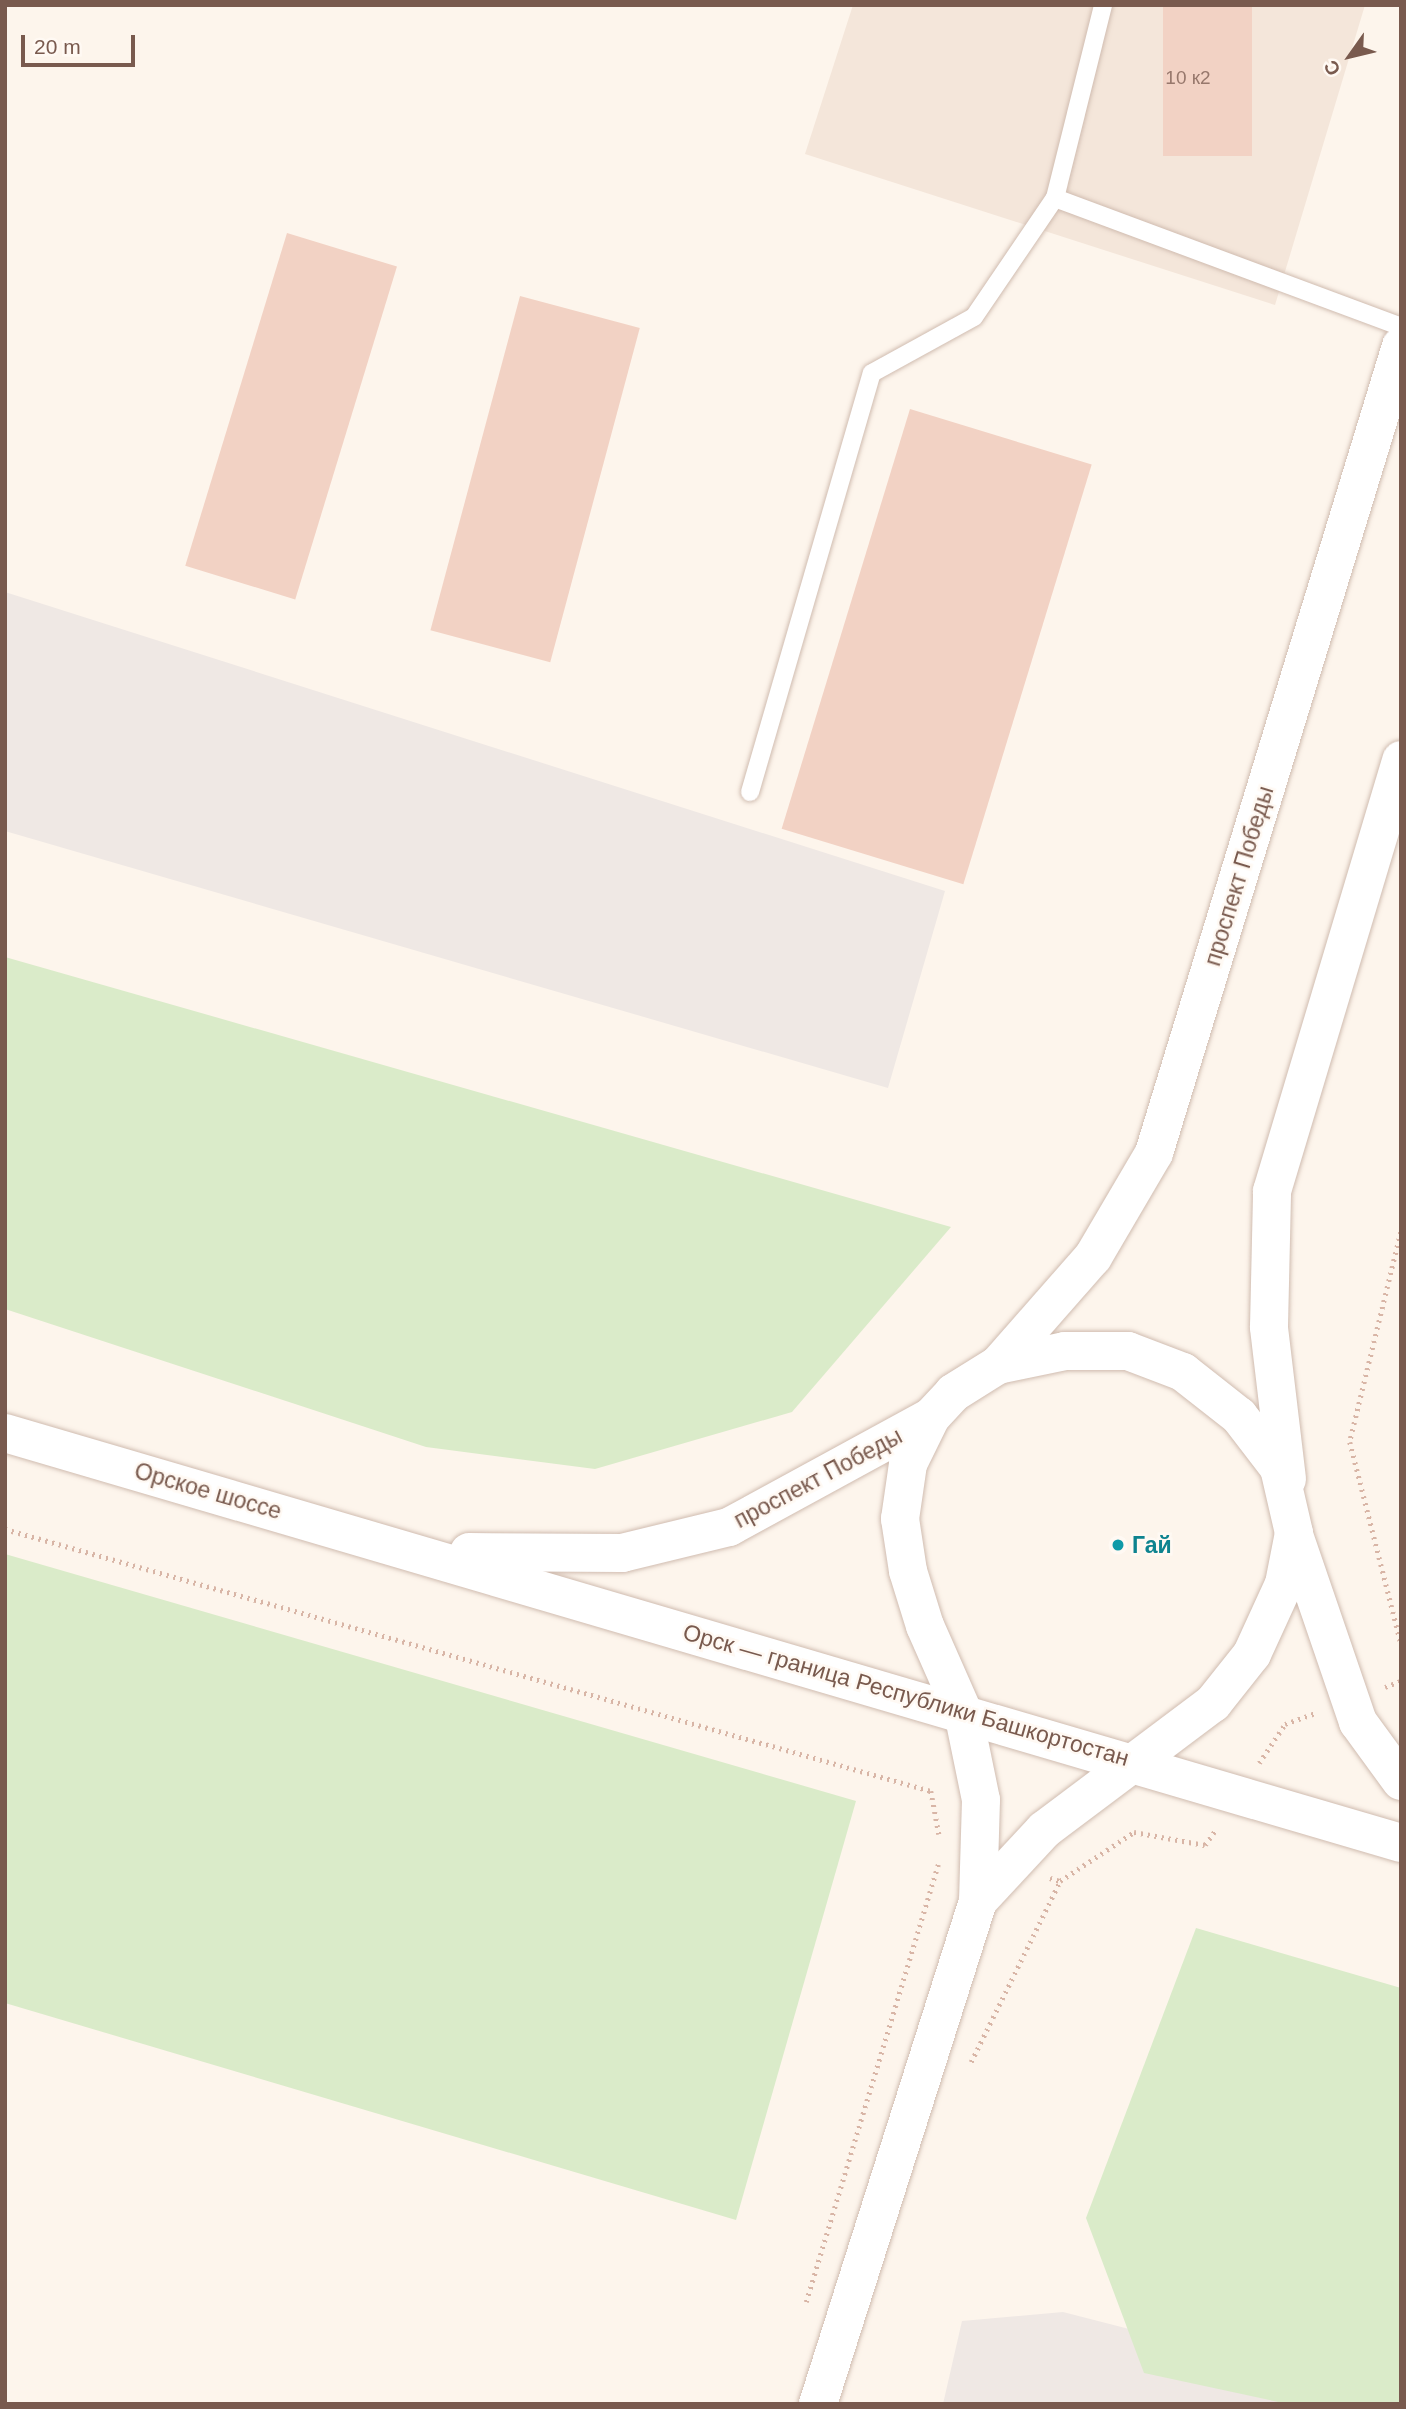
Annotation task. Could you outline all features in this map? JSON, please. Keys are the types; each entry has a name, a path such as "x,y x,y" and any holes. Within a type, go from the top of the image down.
{"main road":[{"name":"проспект Победы","path":"998,1365 1093,1257 1154,1153 1401,346"},
{"path":"818,2404 978,1901 994,1864 1044,1830 1213,1703 1252,1654 1284,1584 1294,1533 1269,1327 1272,1191 1401,760"},
{"path":"994,1864 963,1712 925,1626 908,1571 900,1519 908,1464 931,1417 953,1393 998,1365 1065,1351 1128,1352 1183,1372 1239,1416 1279,1468 1294,1533 1359,1722 1401,1781"},
{"name":"проспект Победы","path":"411,1549 622,1553 729,1527 931,1417"},
{"name":"Орское шоссе","path":"5,1433 411,1549"},
{"name":"Орск — граница Республики Башкортостан","path":"411,1549 1401,1843"}],"lane":[{"path":"750,792 872,373 974,317 1055,198 1103,5"},
{"path":"1055,198 1401,327"}],"path":[{"path":"1401,1232 1350,1442 1401,1643"},
{"path":"5,1529 931,1791 942,1850 804,2311"},
{"path":"967,2073 1060,1881 1134,1832 1205,1845 1285,1724 1401,1681"},
{"path":"942,1850 1060,1881"}],"shaded area":[{"path":"853,5 1365,5 1275,305 805,154"},
{"path":"5,592 945,891 888,1088 5,831"},
{"path":"1063,2312 1401,2399 1401,2404 943,2404 962,2321"}],"green space":[{"path":"5,957 951,1227 792,1412 595,1469 426,1447 5,1309"},
{"path":"5,1554 856,1801 736,2220 5,2003"},
{"path":"1196,1928 1401,1988 1401,2404 1288,2404 1144,2373 1086,2218"}],"building":[{"path":"1163,5 1252,5 1252,156 1163,156"},
{"path":"287,233 397,267 295,599 185,566"},
{"path":"520,296 640,328 550,662 430,630"},
{"path":"910,409 1092,465 963,884 782,829"}],"place":[{"name":"Гай","path":"1118,1545"}]}
